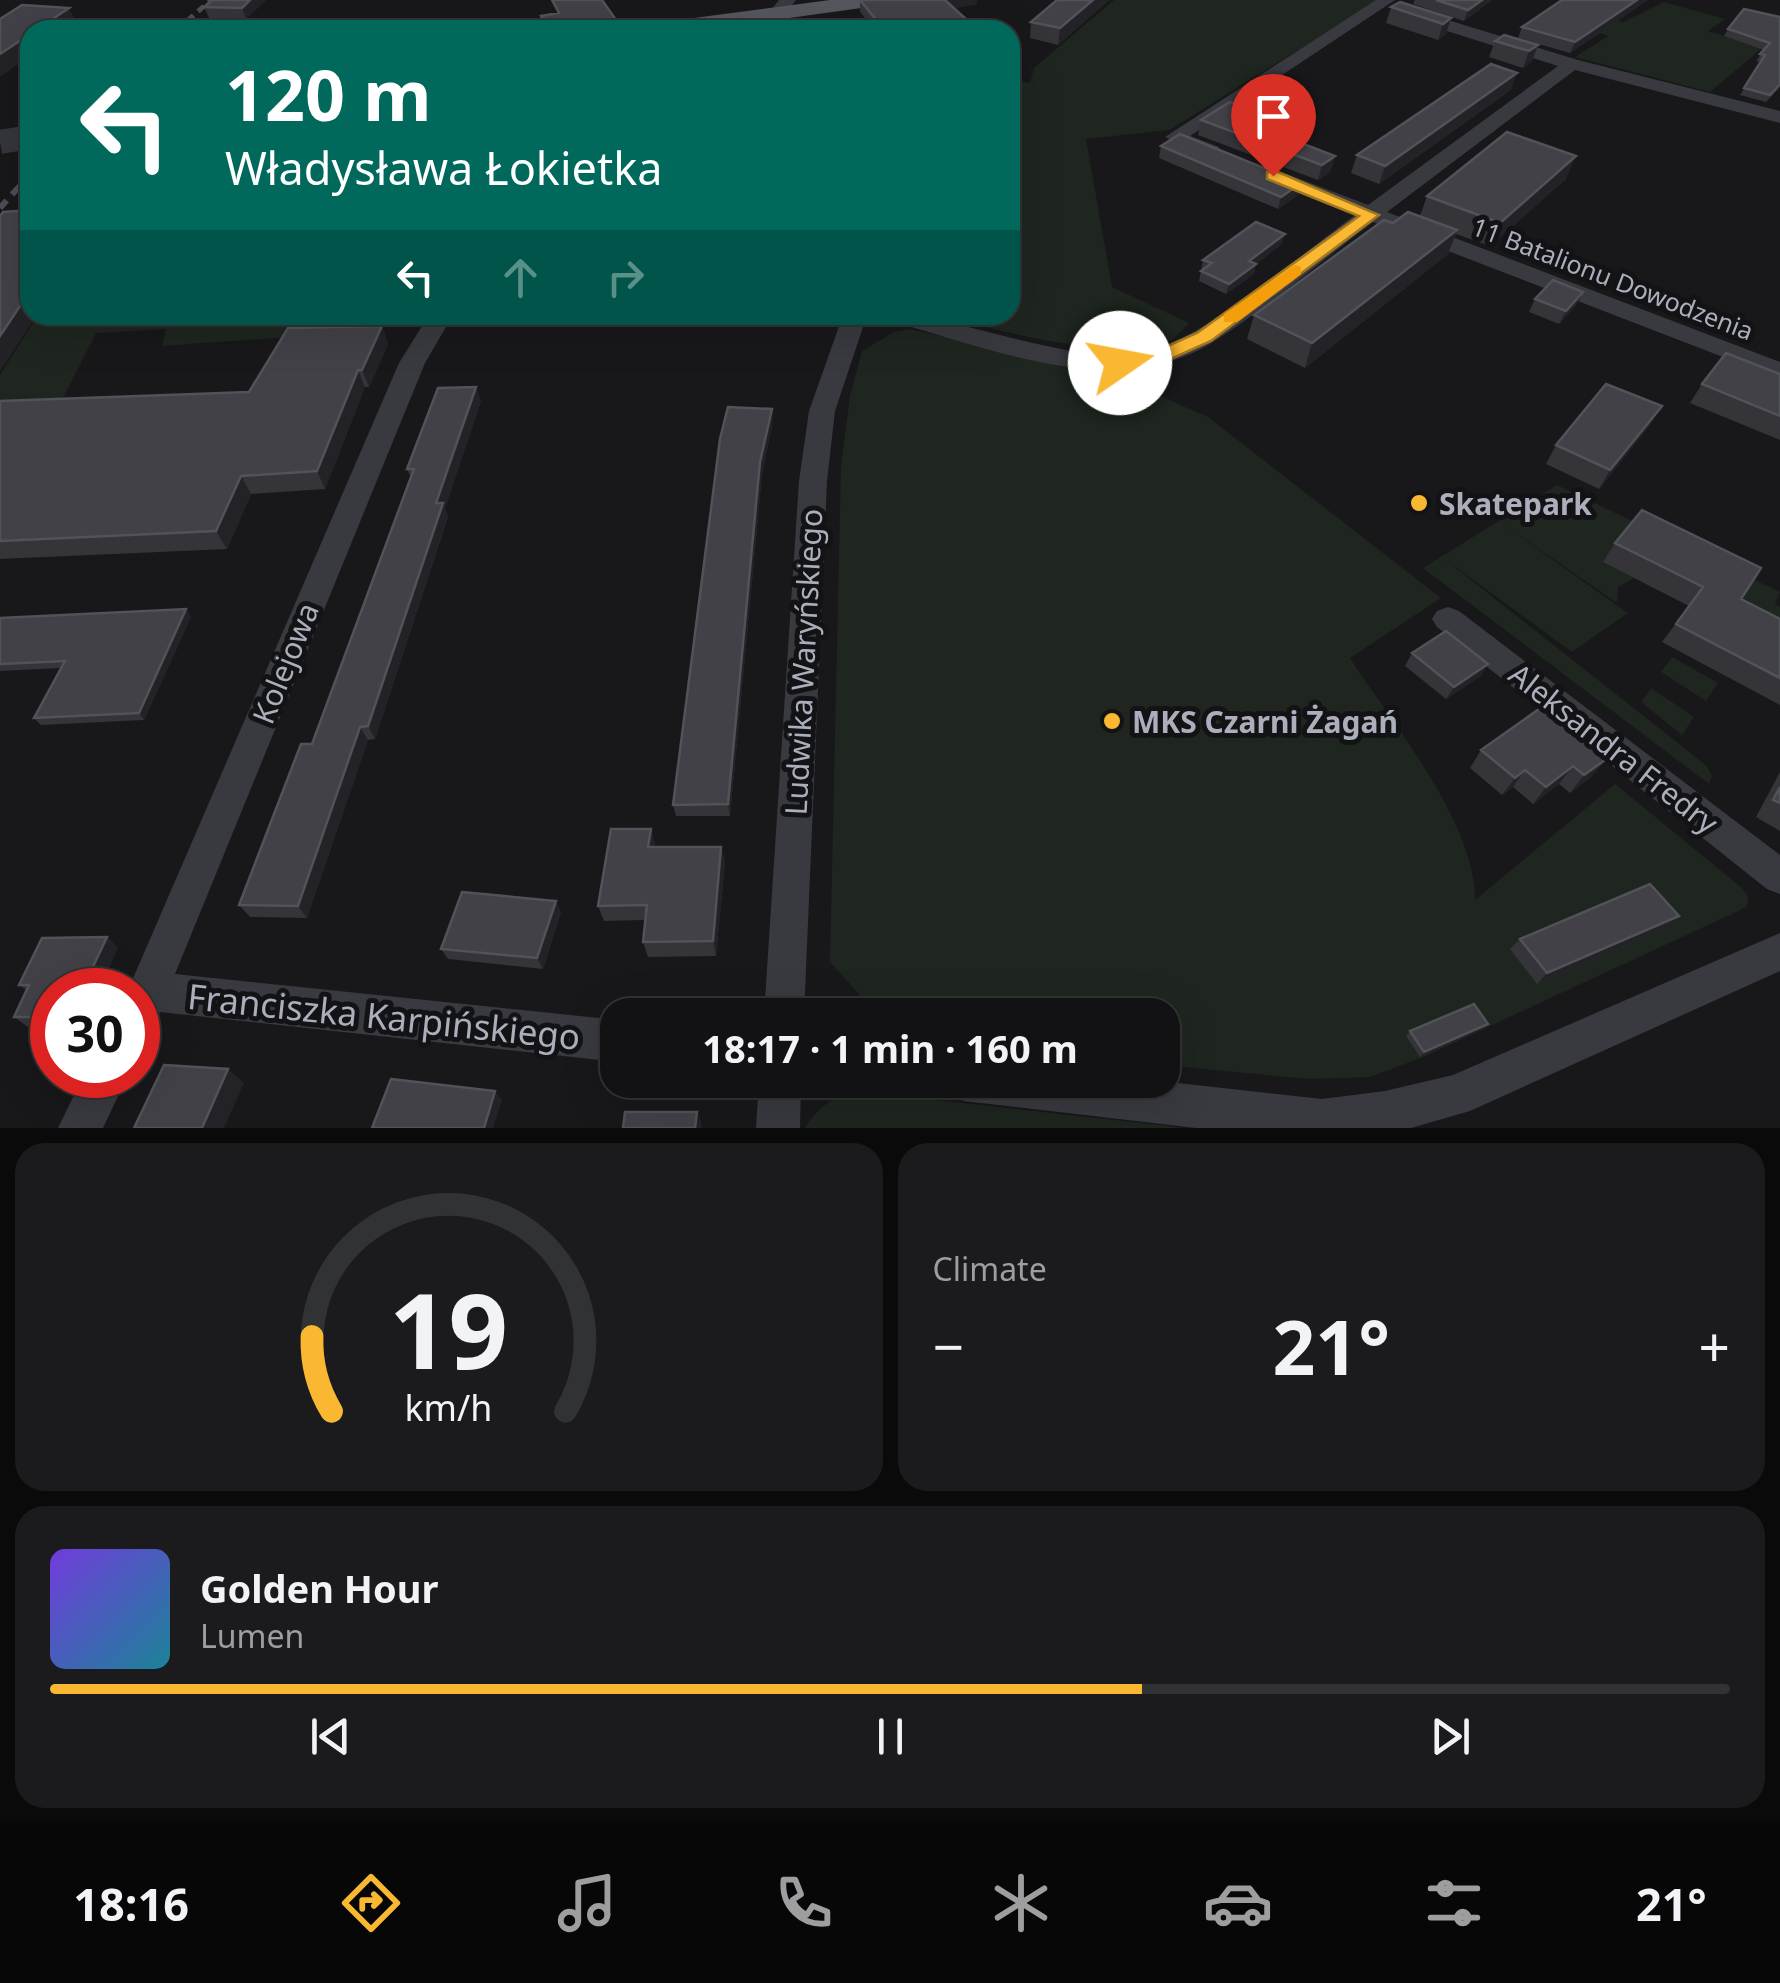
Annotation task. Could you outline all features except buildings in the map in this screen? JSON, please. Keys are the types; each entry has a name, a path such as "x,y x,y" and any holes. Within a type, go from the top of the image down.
{"main road":[{"path":"736,20 876,0"}],"street":[{"path":"1384,2 1572,64 1780,117"},
{"name":"11 Batalionu Dowodzenia","path":"1384,2 1175,137 1780,371"},
{"path":"937,325 1083,360 1140,361 1184,347 1371,215 1572,64"},
{"name":"Kolejowa","path":"159,968 412,364 435,325"},
{"name":"Ludwika Waryńskiego","path":"785,998 813,481 822,411 852,325"},
{"name":"Aleksandra Fredry","path":"1448,619 1780,877"},
{"path":"1107,1098 1321,1125 1385,1113 1455,1096 1780,952"},
{"name":"Franciszka Karpińskiego","path":"160,1004 600,1040"},
{"path":"80,1128 95,1098"},
{"path":"778,1128 779,1098"}],"shaded area":[{"path":"1114,0 1379,0 1169,130 1086,139 1112,287 1189,323 1165,343 1142,348 1083,346 976,325 1020,325 1020,81 1030,83 1034,68"},
{"path":"1664,2 1725,19 1708,31 1762,48 1710,92 1575,57 1608,36 1578,25 1597,14 1623,22"},
{"path":"32,325 351,325 343,333 162,346 166,329 96,333 55,414 0,417 0,375"},
{"name":"MKS Czarni Żagań","path":"909,329 1077,366 1126,381 1208,417 1441,598 1350,658 1447,807 1472,870 1475,900 1615,784 1742,888 1748,896 1747,907 1421,1058 1370,1077 1309,1079 1180,1067 1180,998 863,998 830,962 841,466 850,396 862,351 894,332"},
{"path":"1557,485 1780,592 1775,604 1780,607 1780,646 1723,623 1634,578 1618,587 1617,603 1504,525 1628,613 1572,652 1446,560 1707,766 1712,776 1709,784 1423,568"},
{"path":"1672,657 1718,683 1706,701 1661,672"},
{"path":"1651,688 1694,717 1682,735 1641,702"},
{"path":"838,1098 915,1098 1181,1128 805,1128"}],"tunnel":[{"path":"0,142 20,139"}],"railway":[{"path":"188,20 211,0"},
{"path":"15,191 20,185"},
{"path":"0,208 17,189"}],"slow traffic":[{"path":"1230,318 1295,270"}],"place":[{"name":"Skatepark","path":"1419,503"},
{"name":"MKS Czarni Żagań","path":"1112,721"}],"route":[{"path":"1120,363 1166,354 1204,337 1371,215 1273,176"}]}
